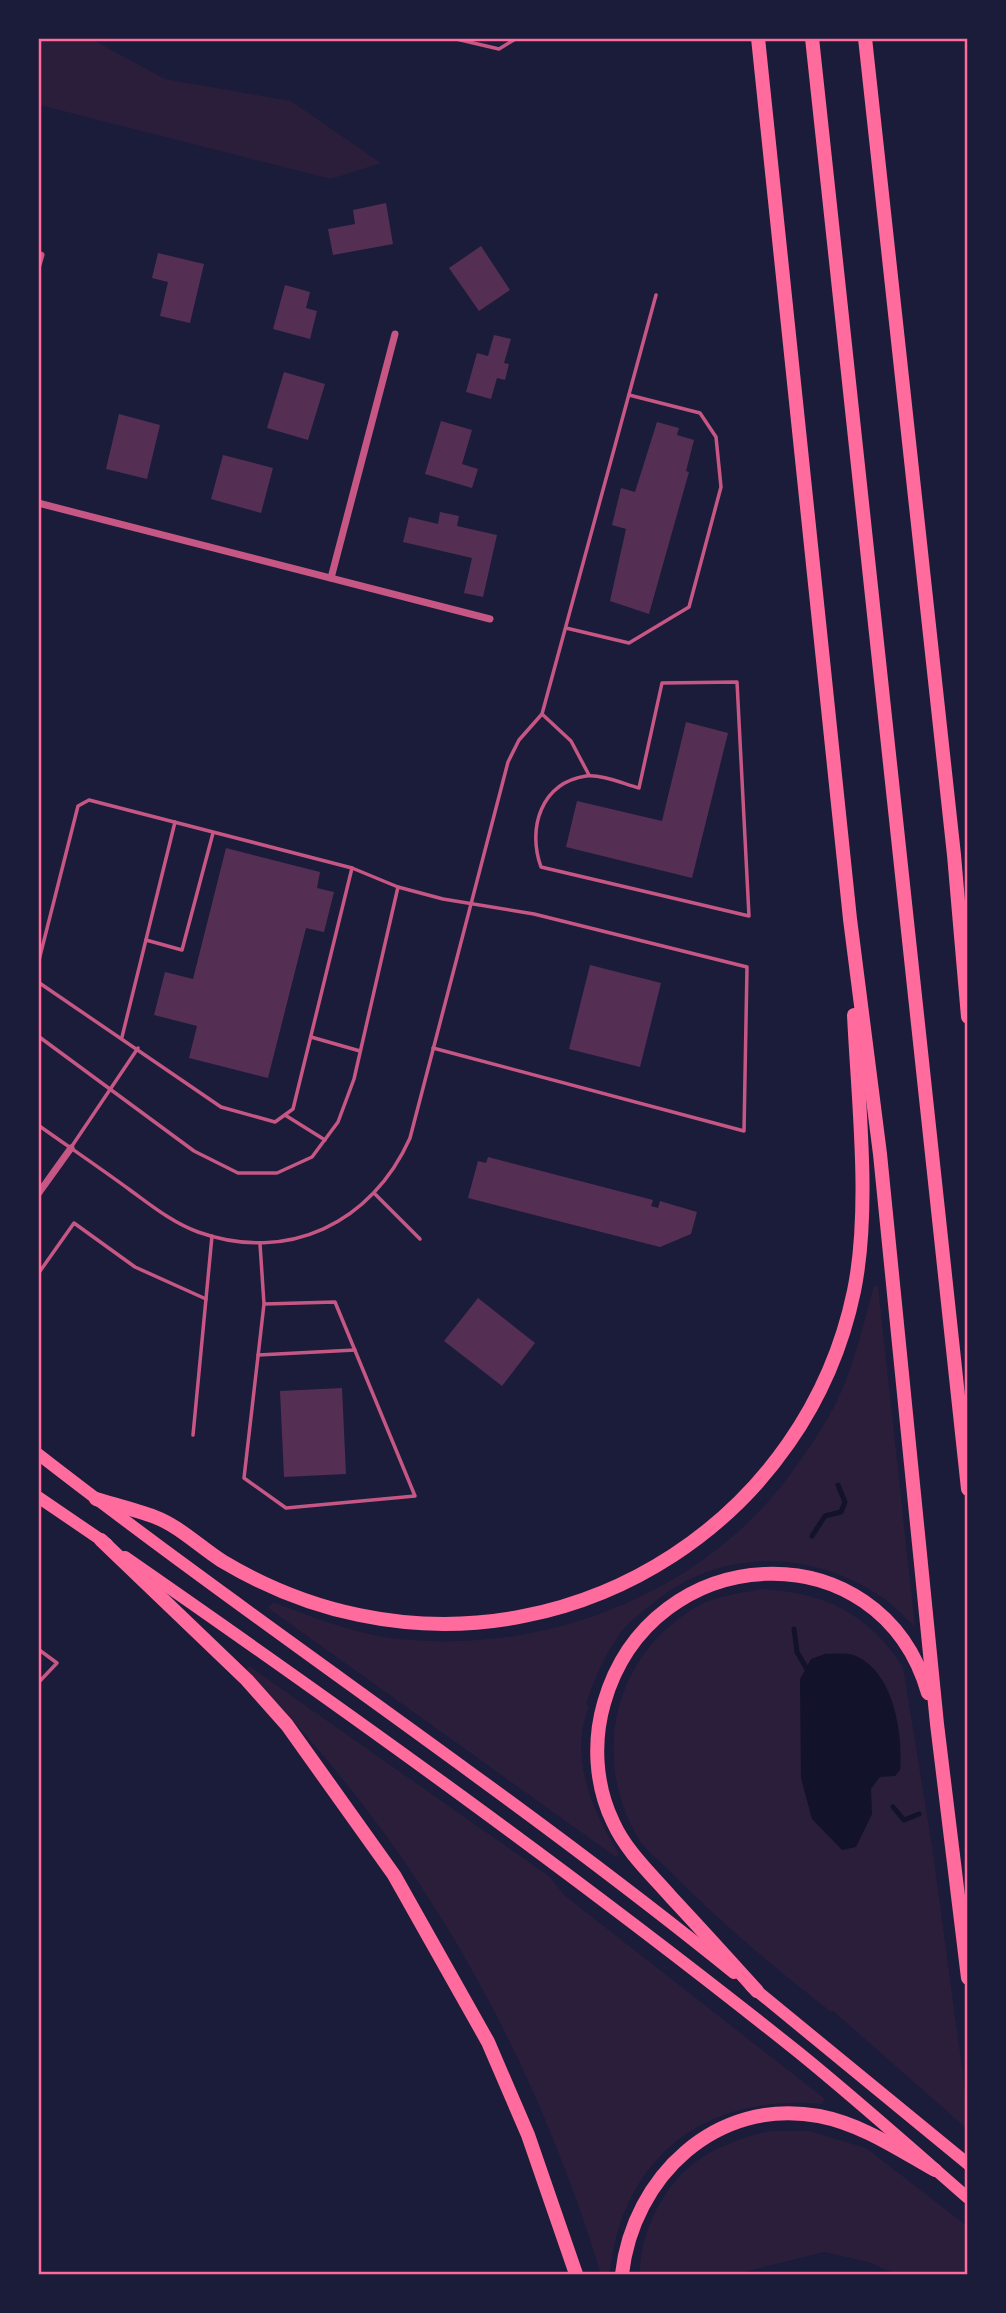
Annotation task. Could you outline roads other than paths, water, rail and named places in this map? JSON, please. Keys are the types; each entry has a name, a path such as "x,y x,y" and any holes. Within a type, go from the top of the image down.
{"highway":[{"path":"758,38 850,919 880,1154 937,1724 968,1978"},
{"path":"812,38 968,1489"},
{"path":"865,38 954,855 968,1017"},
{"path":"954,855 968,886"},
{"path":"96,1499 158,1518 223,1561 301,1598 359,1615 398,1621 485,1623 526,1617 611,1591 684,1551 743,1498 783,1451 817,1394 849,1312 858,1270 861,1221 850,919"},
{"path":"101,1540 247,1680 287,1725 394,1875 488,2042 528,2136 576,2274"},
{"path":"757,1991 628,1847 611,1819 600,1784 597,1737 606,1696 623,1656 659,1613 707,1584 755,1574 806,1579 846,1592 891,1622 921,1667 937,1724"},
{"path":"622,2274 631,2230 656,2182 688,2148 729,2126 775,2116 818,2116 860,2129 935,2170"}],"main road":[{"path":"38,1454 576,1850 757,1991 968,2164"},
{"path":"38,1497 381,1735 581,1883 801,2054 968,2199"}],"street":[{"path":"38,265 41,255"},
{"path":"331,578 396,334"},
{"path":"38,503 490,619"},
{"path":"38,1194 71,1148"}],"lane":[{"path":"452,38 499,50 517,38"},
{"path":"38,1125 171,1219 212,1236 260,1243 309,1235 339,1222 374,1194 399,1161 410,1138 508,762 519,740 542,714 656,295"},
{"path":"566,628 629,643 689,607 721,487 716,437 700,413 629,395"},
{"path":"542,714 570,741 589,775 639,788 662,683 737,682 749,916 541,867 536,852 537,817 557,786 589,775"},
{"path":"38,964 78,806 89,800 352,868 398,887 471,904 534,914 747,967 744,1131 433,1048"},
{"path":"122,1037 175,822"},
{"path":"146,940 182,950 213,832"},
{"path":"38,982 221,1107 275,1122 293,1109 352,868"},
{"path":"38,1036 194,1151 238,1173 276,1173 312,1157 338,1122 360,1051 398,887"},
{"path":"310,1037 360,1051"},
{"path":"71,1148 138,1048"},
{"path":"284,1115 325,1140"},
{"path":"374,1194 421,1239"},
{"path":"38,1274 74,1223 135,1267 206,1299"},
{"path":"193,1435 212,1236"},
{"path":"260,1243 264,1304 243,1478 286,1508 415,1496 335,1302 264,1304"},
{"path":"258,1355 355,1350"},
{"path":"38,1649 57,1663 38,1683"}],"waterway":[{"path":"812,1536 825,1516 841,1512 845,1502 838,1485"},
{"path":"794,1629 797,1652 808,1671"},
{"path":"893,1807 904,1820 919,1814"}]}
